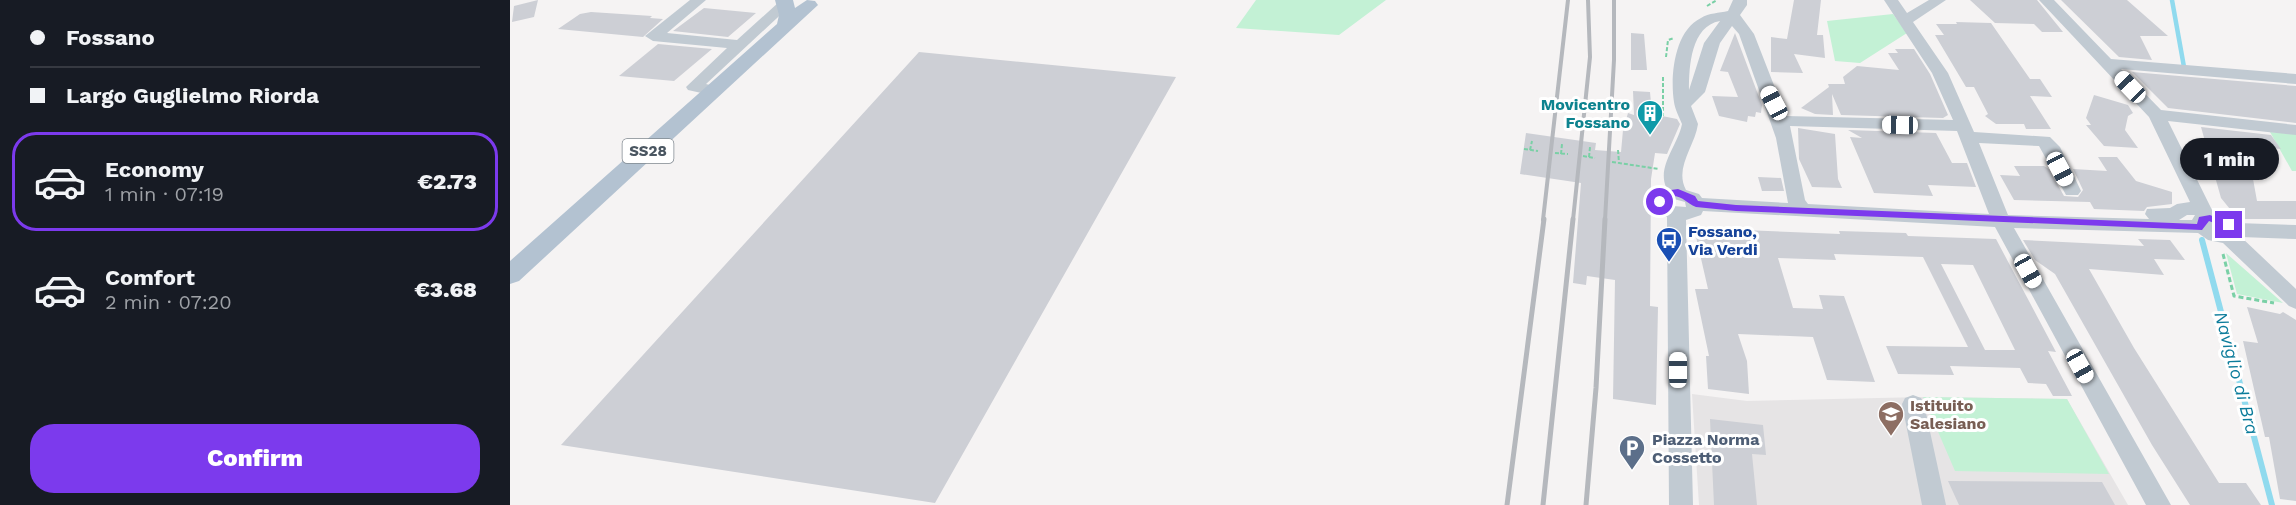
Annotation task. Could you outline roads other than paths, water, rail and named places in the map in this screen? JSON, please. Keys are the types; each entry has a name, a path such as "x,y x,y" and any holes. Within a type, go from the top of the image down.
{"main road":[{"name":"SS28","path":"510,276 715,91 782,7 814,3"}],"street":[{"path":"699,0 653,36 741,45"},
{"path":"1682,105 1696,92 1712,43 1740,0"},
{"path":"1891,0 1940,73 1966,131 1998,214 2105,413 2159,505"},
{"path":"1905,21 1939,0"},
{"path":"2046,0 2156,116 2214,226 2256,260 2288,301"},
{"path":"715,91 694,87 782,7"},
{"path":"1696,204 1692,198 1678,192 1673,186 1672,171 1690,129 1689,117 1682,105 1680,75 1685,52 1696,27 1704,21 1732,15"},
{"path":"1732,15 1746,34 1780,121 1799,205"},
{"path":"2106,63 2296,79"},
{"path":"2156,116 2296,130"},
{"path":"1780,121 1966,131 2044,141 2050,145 2072,190"},
{"path":"1678,192 1667,193 1660,199 1665,210 1676,215 1691,213 1696,204"},
{"path":"1763,201 1799,205"},
{"path":"1696,204 1799,205 1998,214 2296,232"},
{"path":"1676,215 1681,505"},
{"path":"1913,404 1934,505"}],"waterway":[{"name":"Naviglio di Bra","path":"2172,0 2184,67"},
{"name":"Naviglio di Bra","path":"2202,240 2272,505"}],"railway":[{"path":"1543,220 1568,0"},
{"path":"1573,220 1590,57 1588,0"},
{"path":"1605,220 1614,60 1614,0"},
{"path":"1507,505 1544,219"},
{"path":"1543,505 1573,219"},
{"path":"1586,505 1596,388 1605,219"}],"place":[{"name":"Movicentro Fossano","path":"1650,136"},
{"name":"Fossano, Via Verdi","path":"1669,263"},
{"name":"Istituito Salesiano","path":"1891,437"},
{"name":"Piazza Norma Cossetto","path":"1632,471"}]}
